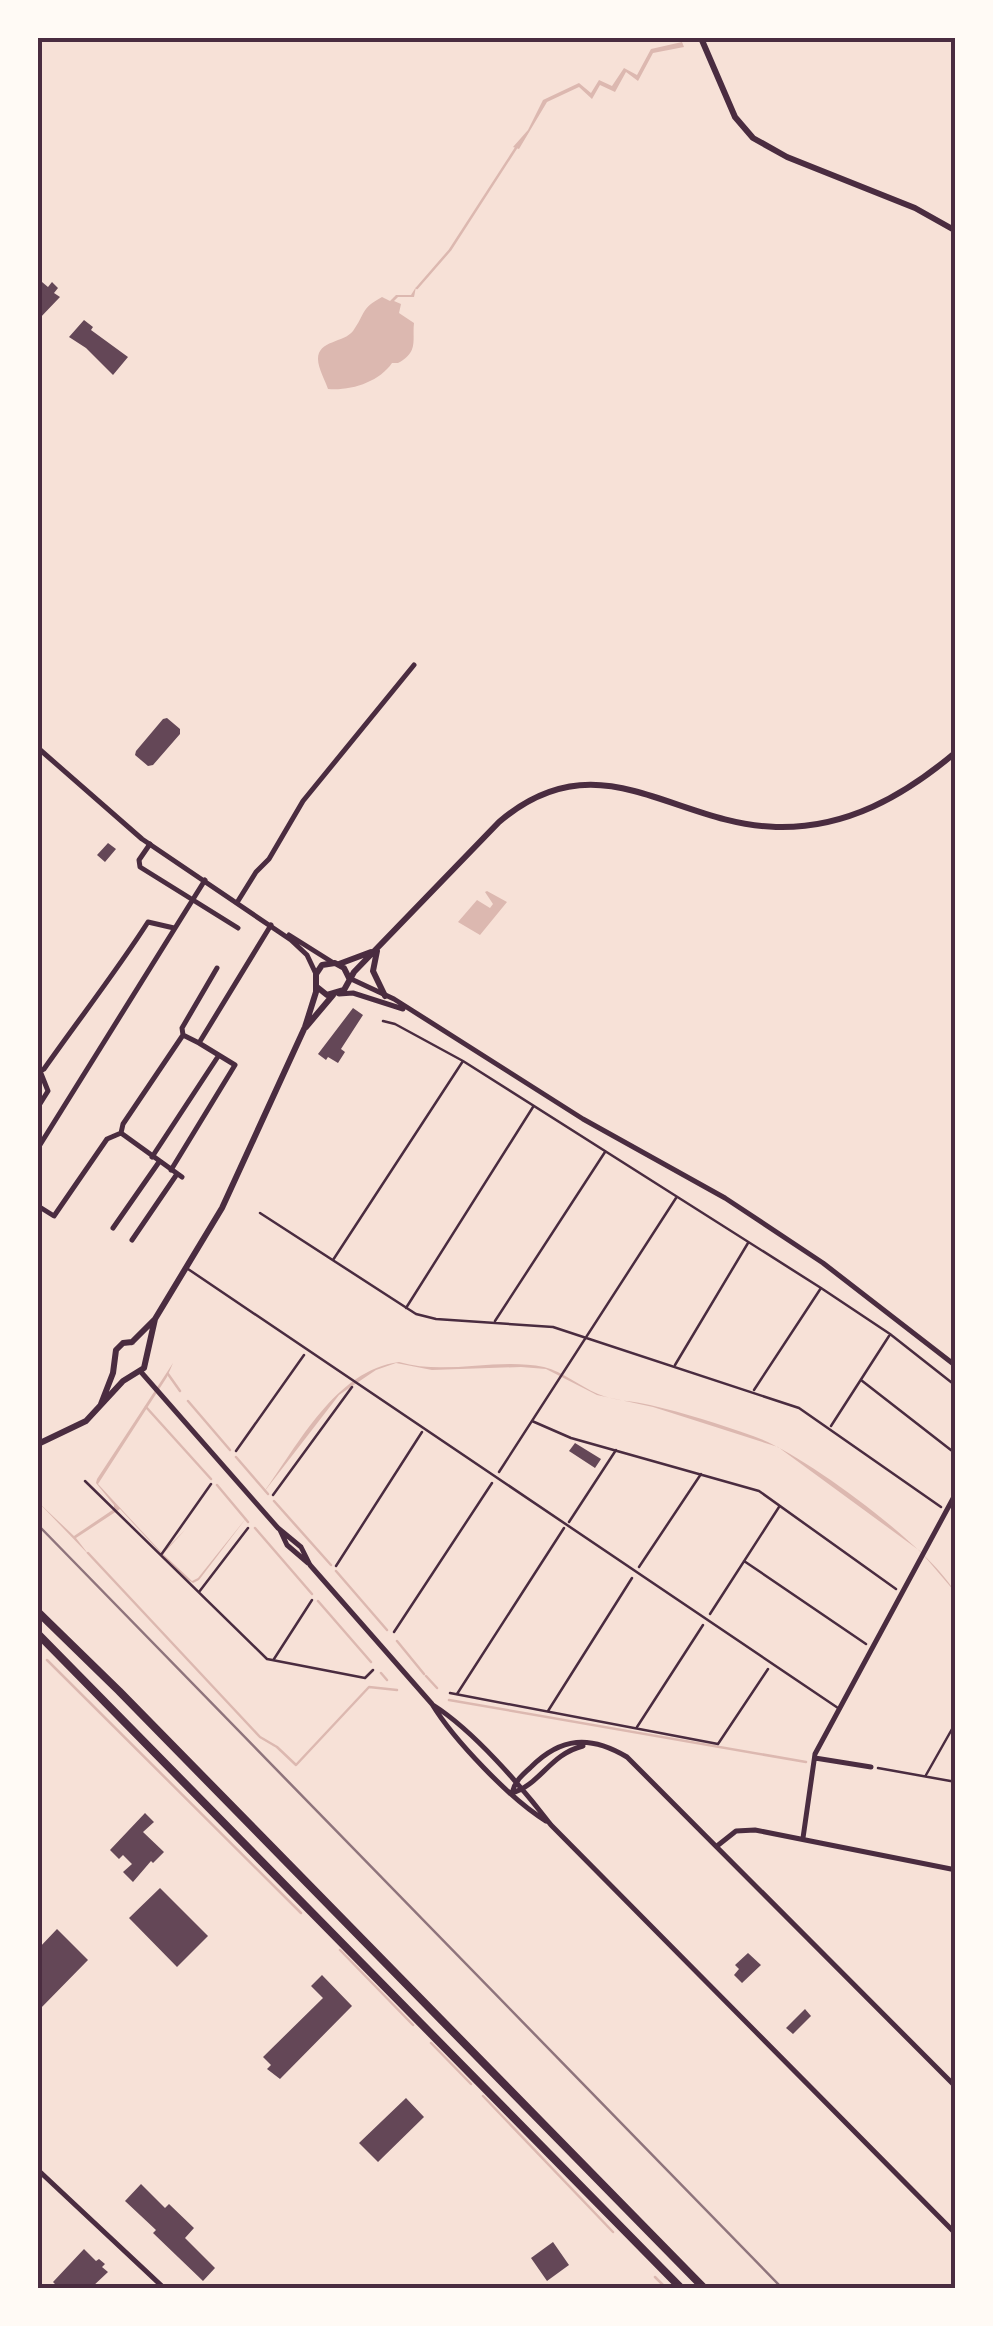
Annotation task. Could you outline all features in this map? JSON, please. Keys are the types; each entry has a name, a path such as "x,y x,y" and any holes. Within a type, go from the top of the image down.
{"main road":[{"path":"701,38 734,117 753,138 786,157 915,208 956,231"},
{"path":"306,1028 372,952 499,822 543,794 569,787 610,785 733,821 778,827 810,825 886,802 956,752"},
{"path":"380,944 373,971 385,996"},
{"path":"100,1405 114,1354 155,1319 238,1175 306,1028 318,987 316,974 322,965 372,952"},
{"path":"335,963 349,978"},
{"path":"318,987 336,994"},
{"path":"38,1444 75,1428 141,1372 155,1319"},
{"path":"132,1342 147,1355"},
{"path":"114,1363 123,1374 132,1376"},
{"path":"38,1612 704,2288"},
{"path":"38,1634 681,2288"}],"street":[{"path":"238,902 279,844 303,801 414,666"},
{"path":"38,748 150,844 335,963"},
{"path":"150,844 139,860 140,867 238,928"},
{"path":"38,1148 205,880"},
{"path":"38,1107 48,1092 39,1071 126,959 148,922 174,928"},
{"path":"199,1042 271,925"},
{"path":"279,930 302,950 316,974"},
{"path":"38,1206 54,1216 108,1138 121,1130 183,1034 183,1025 217,968"},
{"path":"349,978 411,1011 583,1120 725,1198 823,1263 956,1366"},
{"path":"336,994 353,994 411,1011"},
{"path":"132,1240 177,1174 236,1065 183,1034"},
{"path":"152,1157 219,1055"},
{"path":"121,1130 177,1174"},
{"path":"114,1228 159,1162"},
{"path":"141,1372 278,1528 301,1547 310,1565 433,1705 447,1727 512,1793 548,1822 956,2234"},
{"path":"803,1838 816,1761 838,1708 956,1494"},
{"path":"433,1705 454,1719 523,1790 548,1822"},
{"path":"512,1793 515,1782 544,1754 565,1742 615,1750 630,1759 956,2087"},
{"path":"512,1793 523,1790 561,1753 590,1744"},
{"path":"816,1761 871,1767"},
{"path":"716,1846 727,1836 745,1830 956,1870"},
{"path":"38,2170 164,2288"}],"lane":[{"path":"186,1268 838,1708"}],"path":[{"path":"383,1020 463,1061 749,1242 890,1334 956,1386"},
{"path":"332,1261 463,1061"},
{"path":"406,1309 534,1106"},
{"path":"494,1322 604,1152"},
{"path":"394,1632 676,1198"},
{"path":"260,1212 406,1309 436,1319 553,1327 798,1408 946,1511"},
{"path":"674,1366 749,1242"},
{"path":"754,1392 821,1288"},
{"path":"830,1428 890,1334"},
{"path":"236,1451 308,1350"},
{"path":"861,1380 956,1454"},
{"path":"274,1495 355,1382"},
{"path":"532,1421 571,1438 758,1491 901,1593"},
{"path":"336,1566 424,1429"},
{"path":"456,1695 616,1450"},
{"path":"547,1712 701,1474"},
{"path":"84,1480 267,1660 365,1678 373,1670"},
{"path":"160,1556 211,1484"},
{"path":"198,1593 248,1528"},
{"path":"744,1561 871,1648"},
{"path":"273,1660 312,1600"},
{"path":"450,1694 718,1744 772,1664"},
{"path":"926,1776 956,1722"},
{"path":"871,1767 956,1782"}],"shaded area":[{"path":"682,42 684,47 653,53 638,81 626,72 615,92 600,85 592,99 579,87 547,102 519,149 513,147 528,130 543,100 579,83 591,93 599,80 612,86 624,68 637,75 651,49"},
{"path":"416,287 414,297 398,297 394,301 401,304 399,313 414,323 409,354 364,384 328,389 318,363 322,348 349,335 375,301 382,297 390,301 396,295 411,295"},
{"path":"487,891 507,902 480,935 458,922 477,900 490,908 493,904"},
{"path":"399,1362 435,1367 544,1367 608,1397 597,1395 546,1369 432,1370 396,1363 376,1370 339,1395 264,1492 305,1432 338,1394 356,1379 377,1368"},
{"path":"173,1363 98,1484 162,1553 185,1530 163,1554 192,1581 247,1517 199,1580 193,1583 181,1575 120,1509 76,1538 89,1555 38,1502 74,1536 114,1509 96,1483 97,1479"},
{"path":"621,1400 650,1405 689,1415 777,1447 653,1407"},
{"path":"780,1449 832,1481 917,1549"}],"building":[{"path":"42,282 48,287 52,282 58,288 54,293 60,297 38,320 38,288"},
{"path":"84,320 93,327 91,330 128,357 113,375 69,337"},
{"path":"167,718 180,729 180,734 148,766 135,755 136,751"},
{"path":"108,843 116,849 105,862 97,855"},
{"path":"353,1008 363,1015 341,1049 345,1052 338,1063 328,1057 326,1060 318,1054"},
{"path":"575,1443 601,1459 595,1468 569,1451"},
{"path":"145,1813 154,1822 143,1832 164,1852 133,1882 123,1872 132,1864 110,1850"},
{"path":"160,1888 208,1936 177,1967 129,1918"},
{"path":"57,1929 88,1960 38,2011 38,1949"},
{"path":"748,1953 761,1965 742,1983 734,1975 739,1969 735,1965"},
{"path":"322,1975 352,2006 280,2079 267,2069 271,2065 263,2057 323,1998 311,1986"},
{"path":"805,2009 811,2016 793,2034 786,2028"},
{"path":"406,2098 424,2117 378,2162 359,2143"},
{"path":"141,2184 165,2208 169,2204 194,2228 185,2238 215,2268 203,2281 125,2201"},
{"path":"553,2242 569,2265 547,2281 531,2258"},
{"path":"84,2249 105,2264 102,2267 108,2272 91,2288 59,2288 53,2282"}],"waterway":[{"path":"417,288 450,250 516,148"},
{"path":"168,1374 180,1391"},
{"path":"188,1401 230,1450"},
{"path":"146,1407 211,1479"},
{"path":"236,1457 268,1494"},
{"path":"217,1485 248,1522"},
{"path":"274,1501 331,1565"},
{"path":"255,1528 312,1594"},
{"path":"88,1553 260,1737 296,1765 369,1687 397,1690"},
{"path":"336,1571 387,1630"},
{"path":"318,1601 371,1662"},
{"path":"397,1641 424,1674"},
{"path":"47,1660 301,1913"},
{"path":"381,1673 387,1680"},
{"path":"426,1676 437,1688"},
{"path":"449,1700 806,1762"},
{"path":"340,1950 413,2025"},
{"path":"431,2043 471,2084"},
{"path":"483,2096 613,2232"},
{"path":"655,2277 666,2288"}],"railway":[{"path":"38,1525 782,2288"}]}
